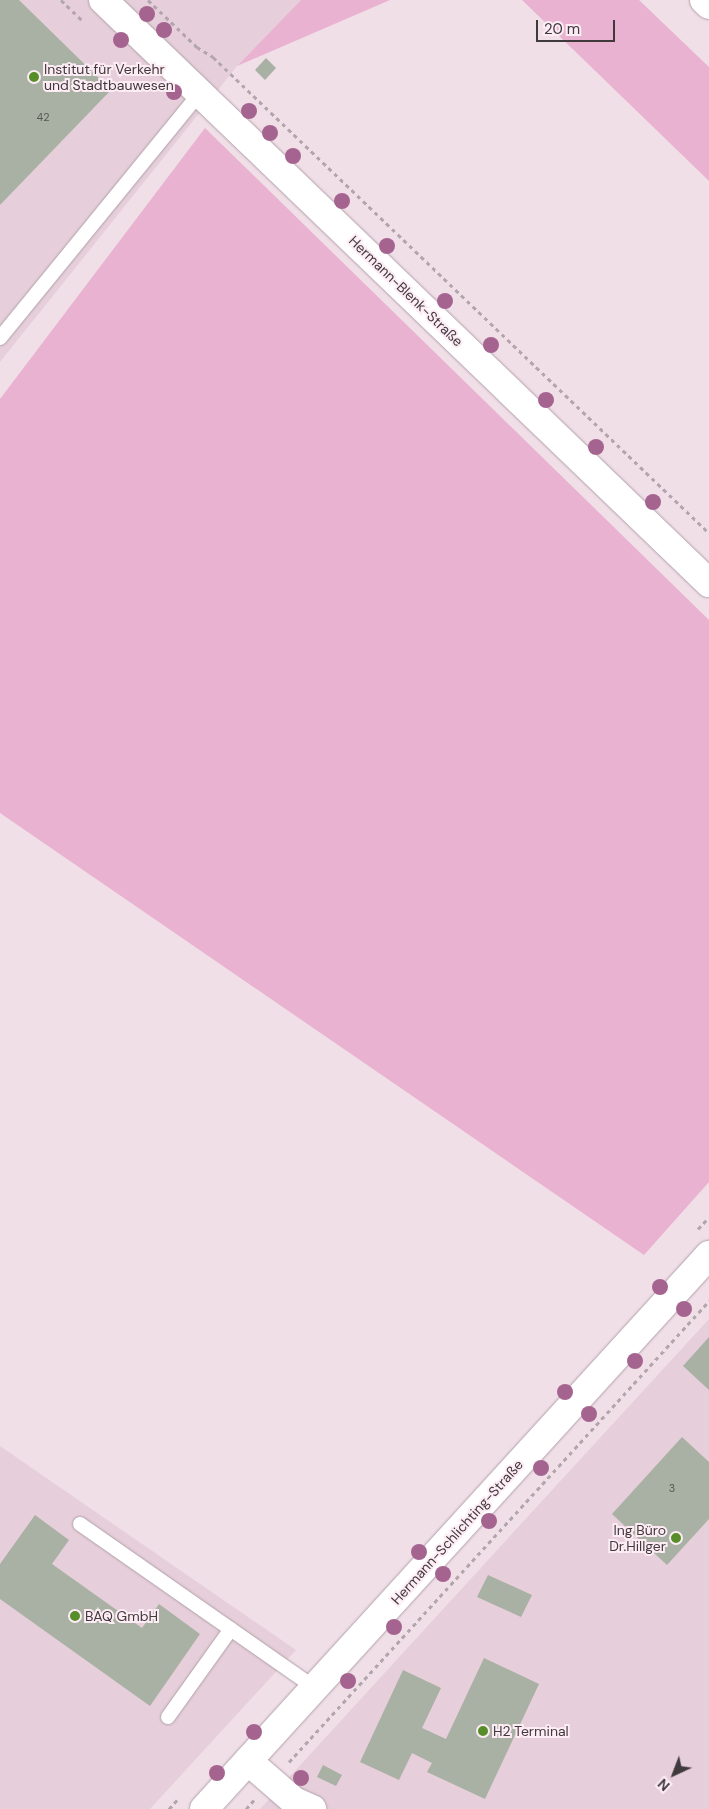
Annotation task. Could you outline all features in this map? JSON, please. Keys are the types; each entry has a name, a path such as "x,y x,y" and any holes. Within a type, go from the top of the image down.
{"main road":[{"name":"Hermann-Blenk-Straße","path":"103,0 709,583"},
{"path":"704,0 709,5"},
{"name":"Hermann-Schlichting-Straße","path":"204,1809 709,1256"},
{"path":"248,1761 294,1801 312,1809"}],"lane":[{"path":"0,338 200,93"},
{"path":"80,1524 315,1688"},
{"path":"168,1717 231,1629"}],"path":[{"path":"148,0 227,71 709,532"},
{"path":"246,1809 709,1301"}],"shaded area":[{"path":"0,0 301,0 237,66 0,362"},
{"path":"301,0 390,0 237,66"},
{"path":"522,0 639,0 709,67 709,181"},
{"path":"205,128 709,620 709,1182 644,1255 0,813 0,399"},
{"path":"709,1319 709,1809 260,1809 531,1513"},
{"path":"0,1446 296,1650 150,1809 0,1809"}],"building":[{"path":"0,0 19,0 111,90 0,205"},
{"path":"266,58 276,68 265,80 255,70"},
{"path":"709,1337 709,1390 683,1366"},
{"path":"682,1437 709,1462 709,1519 667,1565 612,1514"},
{"name":"BAQ GmbH","path":"35,1515 69,1540 52,1564 142,1628 159,1604 200,1634 150,1706 0,1599 0,1564"},
{"path":"488,1575 532,1595 521,1617 477,1597"},
{"name":"H2 Terminal","path":"484,1658 539,1684 485,1799 427,1772 432,1763 412,1753 399,1780 360,1762 403,1670 441,1688 422,1728 446,1739"},
{"path":"323,1765 342,1775 336,1786 317,1777"}],"place":[{"name":"Institut für Verkehr und Stadtbauwesen","path":"34,77"},
{"name":"Ing Büro Dr.Hillger","path":"676,1538"},
{"name":"BAQ GmbH","path":"75,1616"},
{"name":"H2 Terminal","path":"483,1731"}]}
